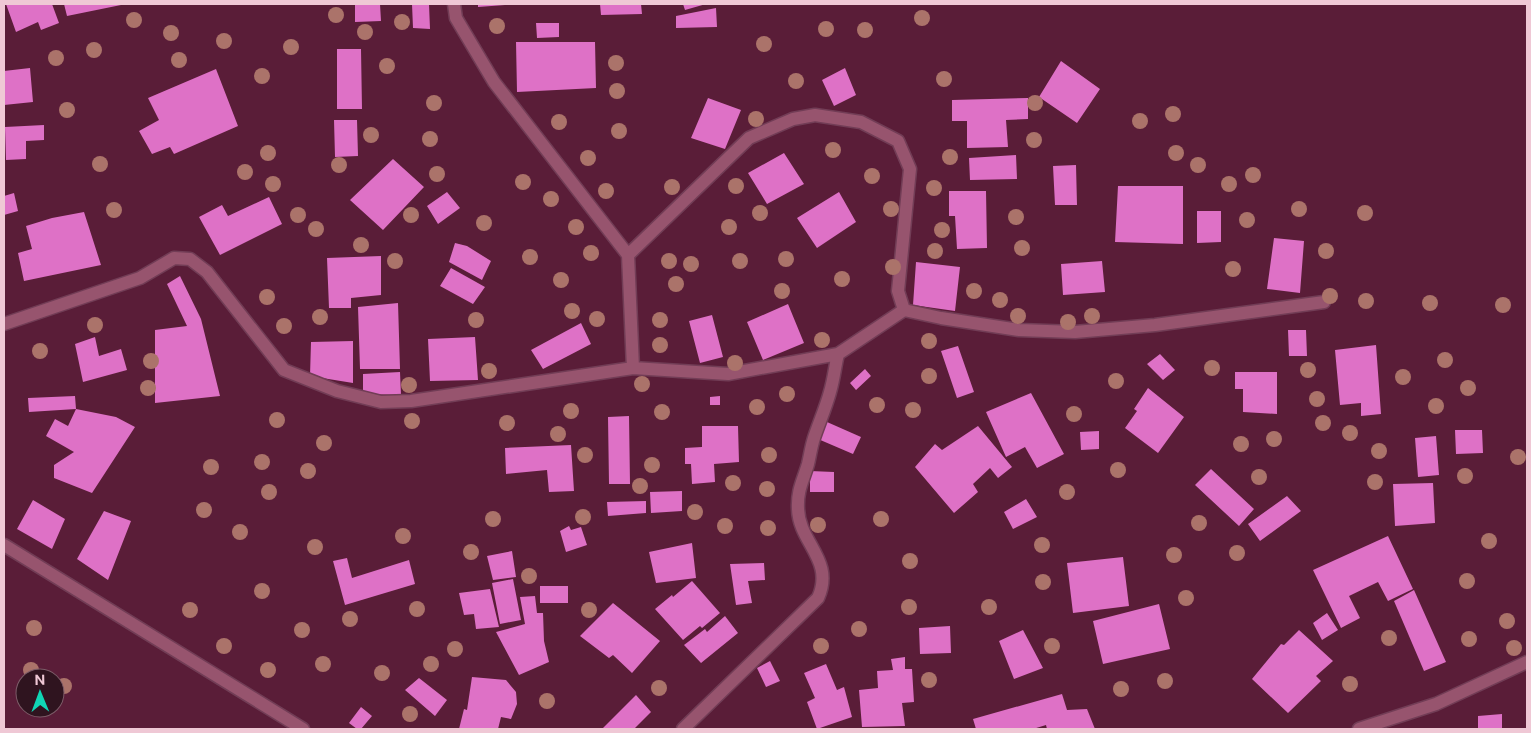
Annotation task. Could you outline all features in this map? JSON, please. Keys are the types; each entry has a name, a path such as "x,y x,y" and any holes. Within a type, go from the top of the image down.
{"street":[{"path":"454,4 456,18 494,82 628,255 634,368"},
{"path":"628,255 749,138 793,118 815,115 861,122 898,141 910,169 898,292 904,310"},
{"path":"4,324 140,278 174,258 190,259 207,272 284,370 336,391 381,402 411,401 634,368 728,374 838,354 904,310 941,318 1019,330 1074,332 1155,325 1324,302"},
{"path":"683,729 818,598 822,590 824,581 818,557 802,528 798,509 800,484 830,391 838,354"},
{"path":"4,545 303,729"},
{"path":"1359,729 1436,704 1527,662"}],"building":[{"path":"6,4 52,4 59,23 41,30 38,22 16,32"},
{"path":"64,4 121,4 121,5 67,16"},
{"path":"355,4 380,4 381,21 355,22"},
{"path":"412,4 429,4 430,29 413,28"},
{"path":"478,4 505,4 505,5 478,7"},
{"path":"600,4 641,4 642,14 601,15"},
{"path":"683,4 706,4 685,10"},
{"path":"716,8 717,27 676,28 676,16"},
{"path":"536,23 559,23 559,37 537,38"},
{"path":"516,42 595,42 596,88 517,92"},
{"path":"337,49 361,49 362,109 337,109"},
{"path":"1061,61 1100,89 1077,123 1039,97"},
{"path":"30,68 33,102 4,105 4,71"},
{"path":"845,68 856,95 834,106 822,80"},
{"path":"216,69 238,126 174,154 170,147 152,154 139,131 159,120 148,98"},
{"path":"708,98 741,110 725,149 691,138"},
{"path":"1028,98 1028,119 1006,120 1008,147 967,148 967,121 952,121 952,100"},
{"path":"334,120 357,120 358,156 335,157"},
{"path":"44,125 44,140 26,141 26,159 6,160 5,127"},
{"path":"784,153 804,184 767,204 748,173"},
{"path":"1016,155 1017,179 970,180 969,158"},
{"path":"393,159 424,187 383,230 350,200"},
{"path":"1076,165 1077,205 1055,205 1053,166"},
{"path":"1118,186 1183,186 1183,244 1115,242"},
{"path":"949,191 986,191 987,248 957,249 955,216 949,216"},
{"path":"447,192 460,208 438,224 427,206"},
{"path":"839,192 856,222 817,248 797,218"},
{"path":"14,193 18,211 4,215 4,196"},
{"path":"269,197 282,224 220,255 199,217 222,205 228,216"},
{"path":"1197,211 1221,211 1221,242 1197,243"},
{"path":"84,212 101,265 24,281 18,253 32,249 26,226 52,218"},
{"path":"1274,238 1304,241 1300,293 1267,289"},
{"path":"455,243 467,246 491,261 482,280 449,262"},
{"path":"381,256 381,295 351,298 351,308 329,308 327,258"},
{"path":"1102,261 1105,292 1063,295 1061,264"},
{"path":"916,262 960,267 955,311 913,305"},
{"path":"451,268 485,287 473,304 440,286"},
{"path":"180,276 201,319 220,396 155,403 155,330 187,326 167,284"},
{"path":"398,303 400,369 360,369 358,307"},
{"path":"788,304 804,343 763,360 747,322"},
{"path":"712,315 723,357 700,363 689,321"},
{"path":"581,323 591,344 543,369 531,350"},
{"path":"1288,330 1306,330 1307,356 1289,356"},
{"path":"95,337 99,356 121,349 127,370 83,382 75,344"},
{"path":"475,337 478,380 430,381 428,339"},
{"path":"353,341 353,383 310,376 311,342"},
{"path":"1376,345 1381,414 1361,416 1361,403 1340,405 1335,350"},
{"path":"958,346 974,392 957,398 941,351"},
{"path":"1160,354 1175,370 1163,380 1147,364"},
{"path":"865,369 871,376 856,390 850,383"},
{"path":"400,372 401,395 363,394 363,374"},
{"path":"1235,372 1277,372 1277,414 1243,412 1243,389 1235,389"},
{"path":"1148,388 1184,417 1158,453 1125,428 1137,411 1134,409"},
{"path":"1031,393 1064,454 1037,468 1025,447 1006,457 986,412"},
{"path":"75,396 76,409 29,412 28,398"},
{"path":"720,396 720,405 710,405 710,397"},
{"path":"76,409 116,417 135,427 92,493 54,478 54,465 74,452 46,436 55,419 68,426"},
{"path":"629,416 630,484 609,484 608,417"},
{"path":"827,422 861,437 853,454 818,439"},
{"path":"702,426 738,426 739,462 714,464 715,482 692,484 691,464 685,464 685,448 702,447"},
{"path":"978,426 1012,467 998,478 990,468 973,484 978,492 954,513 915,467 935,444 942,450"},
{"path":"1455,430 1482,430 1483,453 1456,454"},
{"path":"1099,431 1099,449 1081,450 1080,432"},
{"path":"1436,436 1439,475 1418,477 1415,438"},
{"path":"571,445 574,491 549,492 547,470 506,474 505,448"},
{"path":"1211,469 1254,509 1239,526 1195,485"},
{"path":"810,471 834,472 834,492 810,492"},
{"path":"1433,483 1435,523 1395,526 1393,484"},
{"path":"682,491 682,511 651,513 650,492"},
{"path":"1287,496 1301,511 1260,541 1248,524"},
{"path":"1026,499 1037,517 1013,529 1004,512"},
{"path":"33,500 65,519 52,549 17,529"},
{"path":"646,501 646,513 608,516 607,502"},
{"path":"104,511 131,521 108,580 77,559"},
{"path":"569,526 571,530 581,527 587,545 566,552 560,531"},
{"path":"1388,536 1413,589 1388,601 1378,582 1349,596 1360,618 1341,628 1313,570"},
{"path":"692,543 696,578 656,583 649,552"},
{"path":"512,551 516,577 493,580 487,556"},
{"path":"1123,557 1129,606 1073,613 1067,563"},
{"path":"347,558 352,578 409,560 415,584 345,605 333,561"},
{"path":"764,563 765,580 748,581 752,603 736,605 730,564"},
{"path":"513,579 521,620 500,624 492,583"},
{"path":"692,581 720,613 702,628 700,626 683,640 655,609"},
{"path":"540,586 568,586 568,603 540,603"},
{"path":"490,589 499,627 476,629 474,614 464,615 459,593"},
{"path":"1414,590 1446,662 1424,671 1394,601"},
{"path":"535,596 537,613 543,613 544,641 549,662 519,675 496,632 525,624 520,597"},
{"path":"613,603 660,641 632,673 613,655 609,658 580,636"},
{"path":"1159,604 1170,649 1103,664 1093,621"},
{"path":"1327,613 1338,630 1322,640 1313,623"},
{"path":"725,616 738,633 701,663 684,645 705,629 707,632"},
{"path":"950,626 951,653 920,654 919,628"},
{"path":"1023,630 1043,668 1014,679 999,641"},
{"path":"1299,630 1333,661 1316,676 1321,681 1288,713 1252,679 1281,644 1284,645"},
{"path":"905,657 905,669 912,669 914,702 902,703 905,726 862,727 859,690 878,688 877,671 893,670 891,659"},
{"path":"770,661 780,681 766,687 757,668"},
{"path":"826,664 837,690 844,687 852,717 817,729 807,702 815,698 804,673"},
{"path":"472,677 506,680 516,692 517,704 511,719 501,717 498,729 459,729 464,709 467,710"},
{"path":"419,678 447,700 435,716 405,690"},
{"path":"1062,694 1067,710 1087,709 1095,729 1047,729 1046,725 1033,729 976,729 973,719"},
{"path":"636,695 651,712 634,729 602,729"},
{"path":"361,707 372,716 361,729 357,729 349,723"},
{"path":"1502,714 1502,729 1478,729 1478,716"}]}
